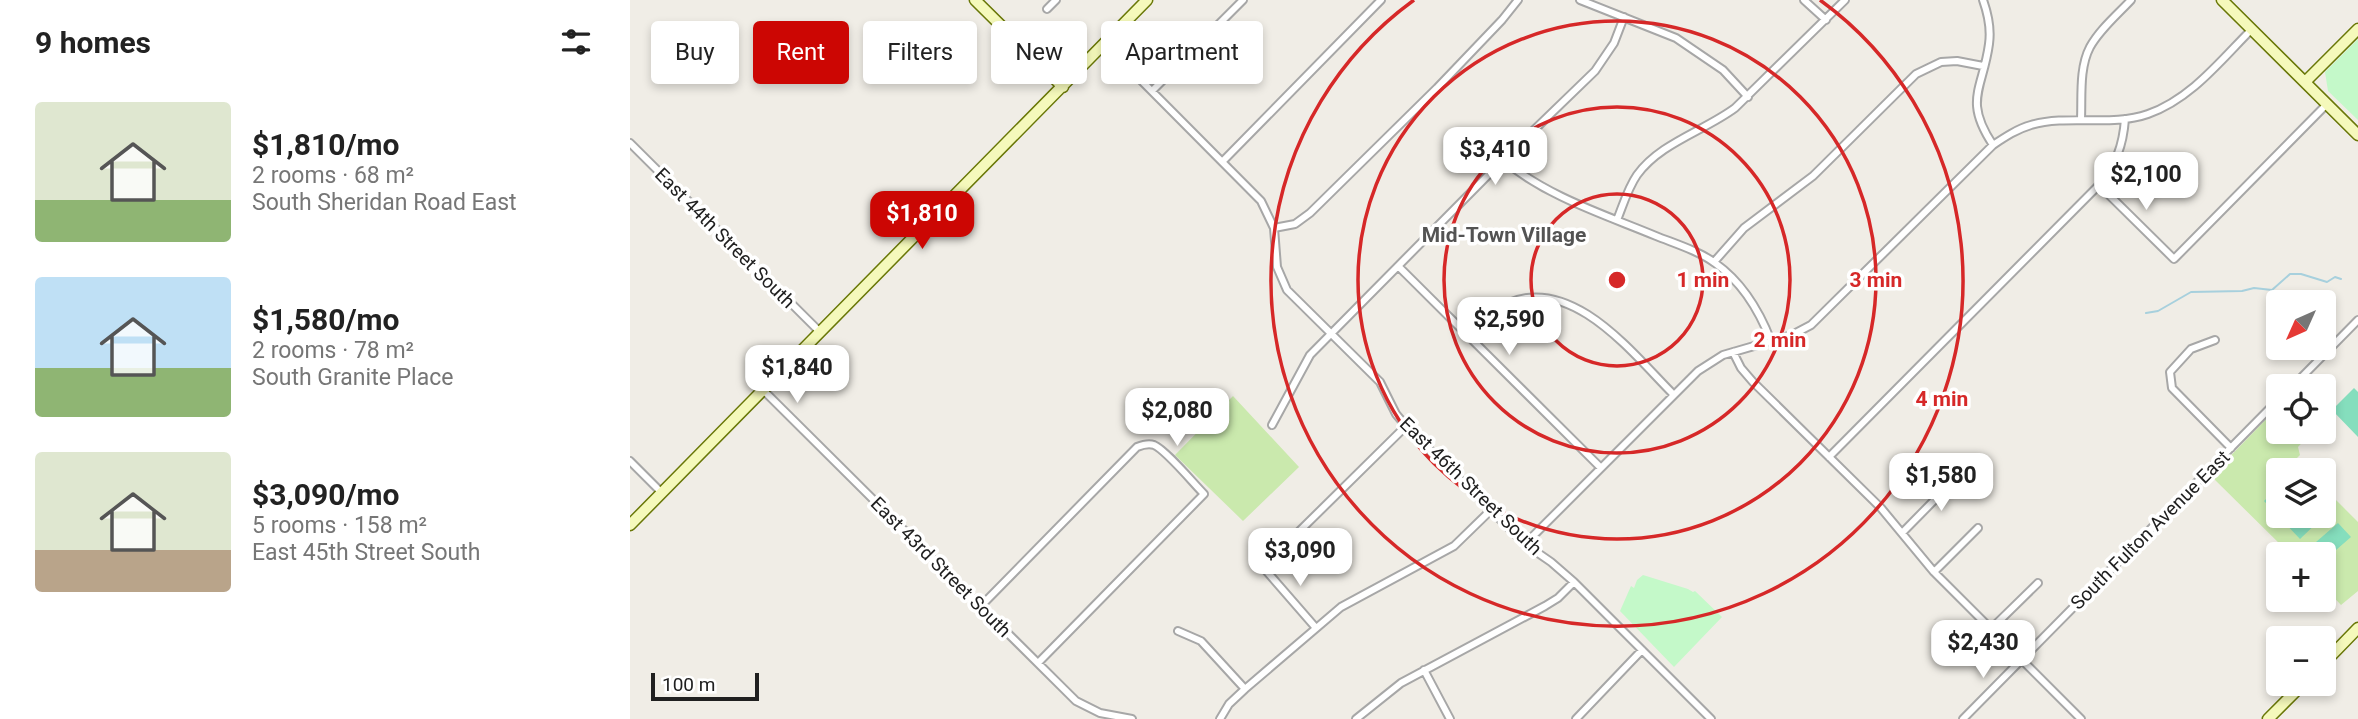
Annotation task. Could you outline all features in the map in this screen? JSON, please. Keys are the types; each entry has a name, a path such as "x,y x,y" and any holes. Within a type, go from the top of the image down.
{"main road":[{"path":"975,0 1063,87"},
{"path":"1127,21 1147,0"},
{"path":"2222,0 2358,135"},
{"path":"2305,82 2358,29"},
{"path":"630,525 1101,48"},
{"path":"2336,651 2358,628"},
{"path":"2268,719 2291,696"}],"street":[{"path":"1047,9 1056,0"},
{"path":"1152,91 1242,0"},
{"path":"1223,161 1381,0"},
{"path":"1274,228 1295,224 1310,213 1437,88 1518,0"},
{"path":"1580,0 1669,34 1723,70 1748,97"},
{"path":"1804,0 1826,20"},
{"path":"1617,220 1637,176 1651,160 1660,152 1720,120 1748,97 1845,0"},
{"path":"1983,0 1990,30 1989,46 1976,96 1976,107 1980,122 1993,145"},
{"path":"2081,120 2083,70 2090,48 2101,31 2131,0"},
{"path":"1272,425 1306,361 1398,265 1595,71 1614,43 1624,16"},
{"path":"1525,544 1698,370 1723,355 1792,335 1811,325 1993,145 2028,125 2045,121 2125,119 2155,111 2188,92 2252,30"},
{"path":"1714,262 1744,228 1813,176 1916,74 1941,62 1957,61 1983,65"},
{"name":"East 46th Street South","path":"1145,84 1261,201 1274,228 1275,258 1281,278 1293,297 1380,382 1396,414 1406,426 1525,544 1574,582 1711,719"},
{"path":"2099,185 2174,259 2327,104"},
{"path":"1829,457 2099,185 2119,156 2125,119"},
{"name":"East 44th Street South","path":"630,144 820,332"},
{"path":"1503,160 1522,176 1547,191 1714,262 1744,290 1758,311 1771,341"},
{"path":"1398,265 1601,468"},
{"path":"1468,335 1490,314 1509,303 1538,298 1563,302 1579,308 1603,326 1673,394"},
{"path":"2305,374 2358,320"},
{"path":"2215,341 2191,349 2169,372 2170,382 2181,399 2231,448"},
{"path":"1733,352 1741,368 1902,533 1934,572 2081,719"},
{"name":"East 43rd Street South","path":"763,390 1083,706 1100,713 1132,719"},
{"name":"South Fulton Avenue East","path":"1963,719 2266,412"},
{"path":"1315,628 1263,567 1406,426"},
{"path":"980,607 1137,447 1154,445 1204,494 1038,663"},
{"path":"630,461 662,493"},
{"path":"1902,533 1961,474"},
{"path":"1220,719 1229,704 1245,689 1341,607 1454,546 1491,510"},
{"path":"1934,572 1978,528"},
{"path":"1356,719 1389,692 1424,670 1545,606 1558,598 1574,582"},
{"path":"1991,629 2038,583"},
{"path":"1178,631 1201,641 1245,689"},
{"path":"1576,719 1642,650"},
{"path":"1424,670 1450,719"}],"green space":[{"path":"2358,39 2358,120 2328,91 2325,72"},
{"path":"2354,388 2358,392 2358,437 2336,414 2336,406"},
{"path":"1233,396 1299,467 1243,521 1175,455"},
{"path":"2266,419 2266,444 2301,444 2298,447 2300,455 2297,458 2266,458 2266,528 2336,528 2336,500 2358,522 2358,591 2341,605 2336,600 2336,542 2278,542 2211,476"},
{"path":"2338,523 2351,537 2336,550 2336,542 2316,542 2332,528 2336,528"},
{"path":"2289,528 2311,528 2300,539"},
{"path":"1643,575 1695,591 1722,617 1674,667 1620,611 1631,586 1634,588"}],"waterway":[{"path":"2146,313 2158,311 2191,292 2242,291 2254,288 2272,290 2290,274 2301,274 2327,282 2335,277 2341,279"}],"district":[{"name":"Mid-Town Village","path":"1504,235"}]}
